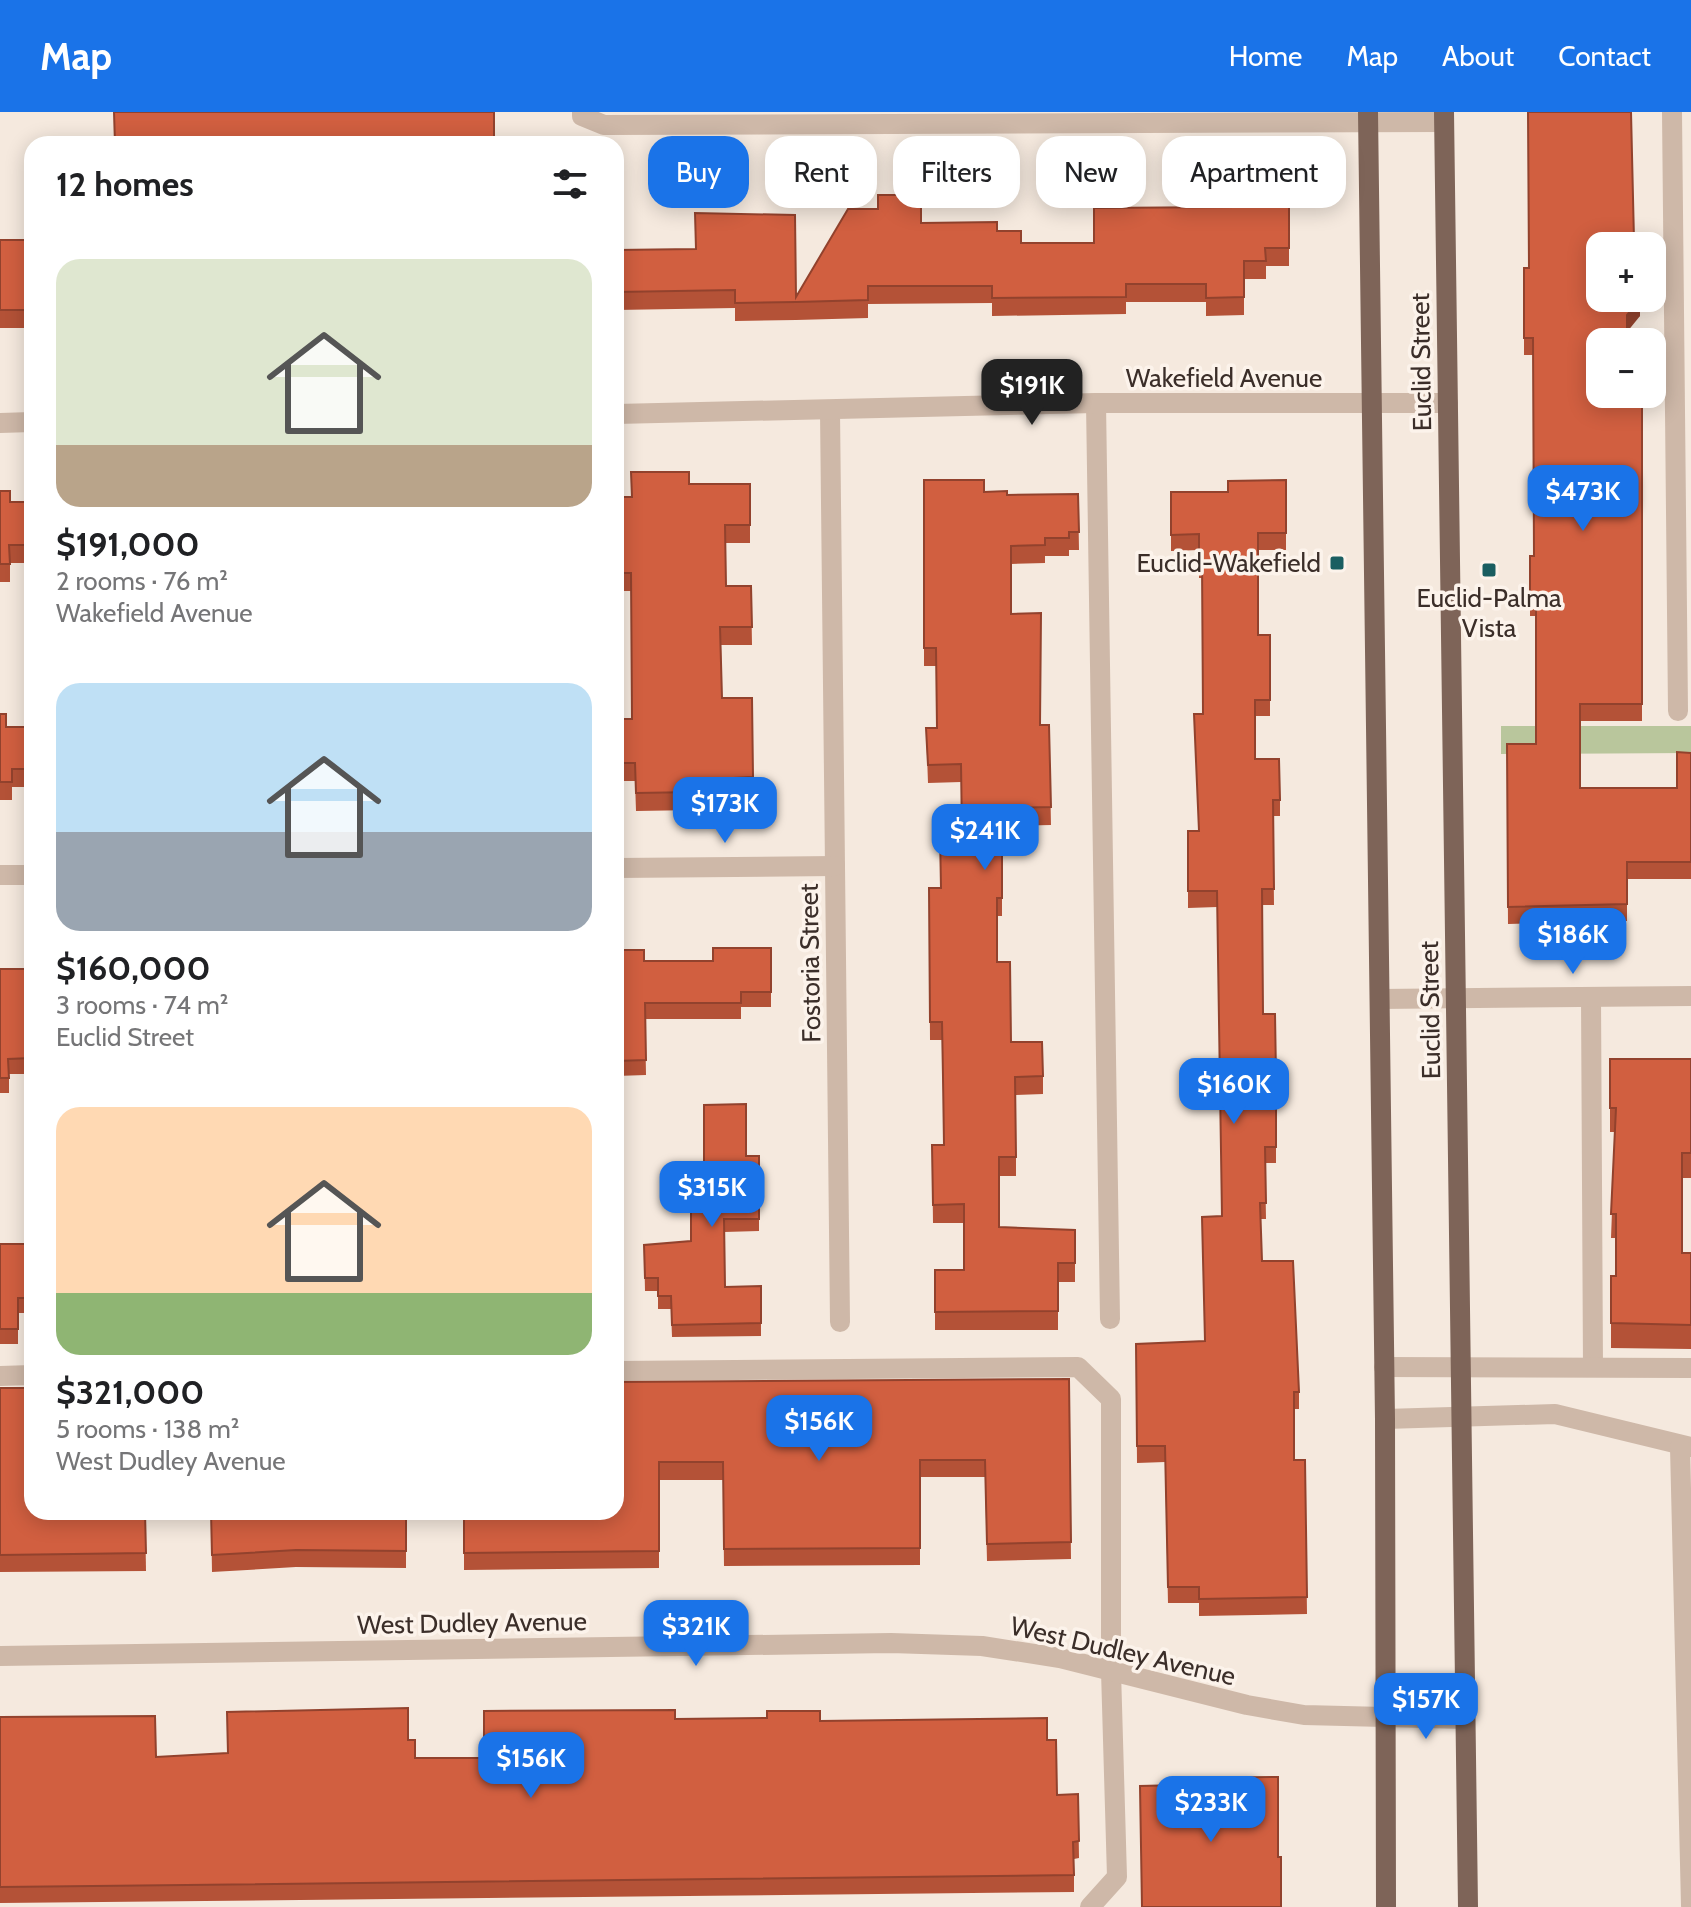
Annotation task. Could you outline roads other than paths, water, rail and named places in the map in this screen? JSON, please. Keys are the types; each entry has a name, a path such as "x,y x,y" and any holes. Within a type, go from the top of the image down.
{"main road":[{"name":"Euclid Street","path":"1444,117 1468,1907"},
{"name":"Euclid Street","path":"1368,118 1385,1419 1386,1907"}],"street":[{"path":"582,112 582,116 604,125 929,119 1444,117"},
{"path":"1672,112 1682,309 1678,711"},
{"path":"1096,403 1110,1319"},
{"name":"Wakefield Avenue","path":"624,414 1096,403 1448,403"},
{"name":"Fostoria Street","path":"830,411 840,1322"},
{"path":"0,423 24,422"},
{"path":"624,868 835,866"},
{"path":"0,875 24,875"},
{"path":"1380,999 1691,996"},
{"path":"1591,997 1593,1367"},
{"path":"624,1371 1078,1367 1111,1399 1111,1671 1117,1877 1090,1907"},
{"path":"1384,1367 1691,1368"},
{"path":"0,1376 24,1375"},
{"path":"1385,1419 1555,1414 1649,1434 1685,1447 1691,1905"},
{"name":"West Dudley Avenue","path":"0,1656 891,1643 982,1646 1111,1671 1261,1708 1304,1715 1465,1719"}],"place":[{"name":"Euclid-Wakefield","path":"1337,563"},
{"name":"Euclid-Palma Vista","path":"1489,570"}]}
